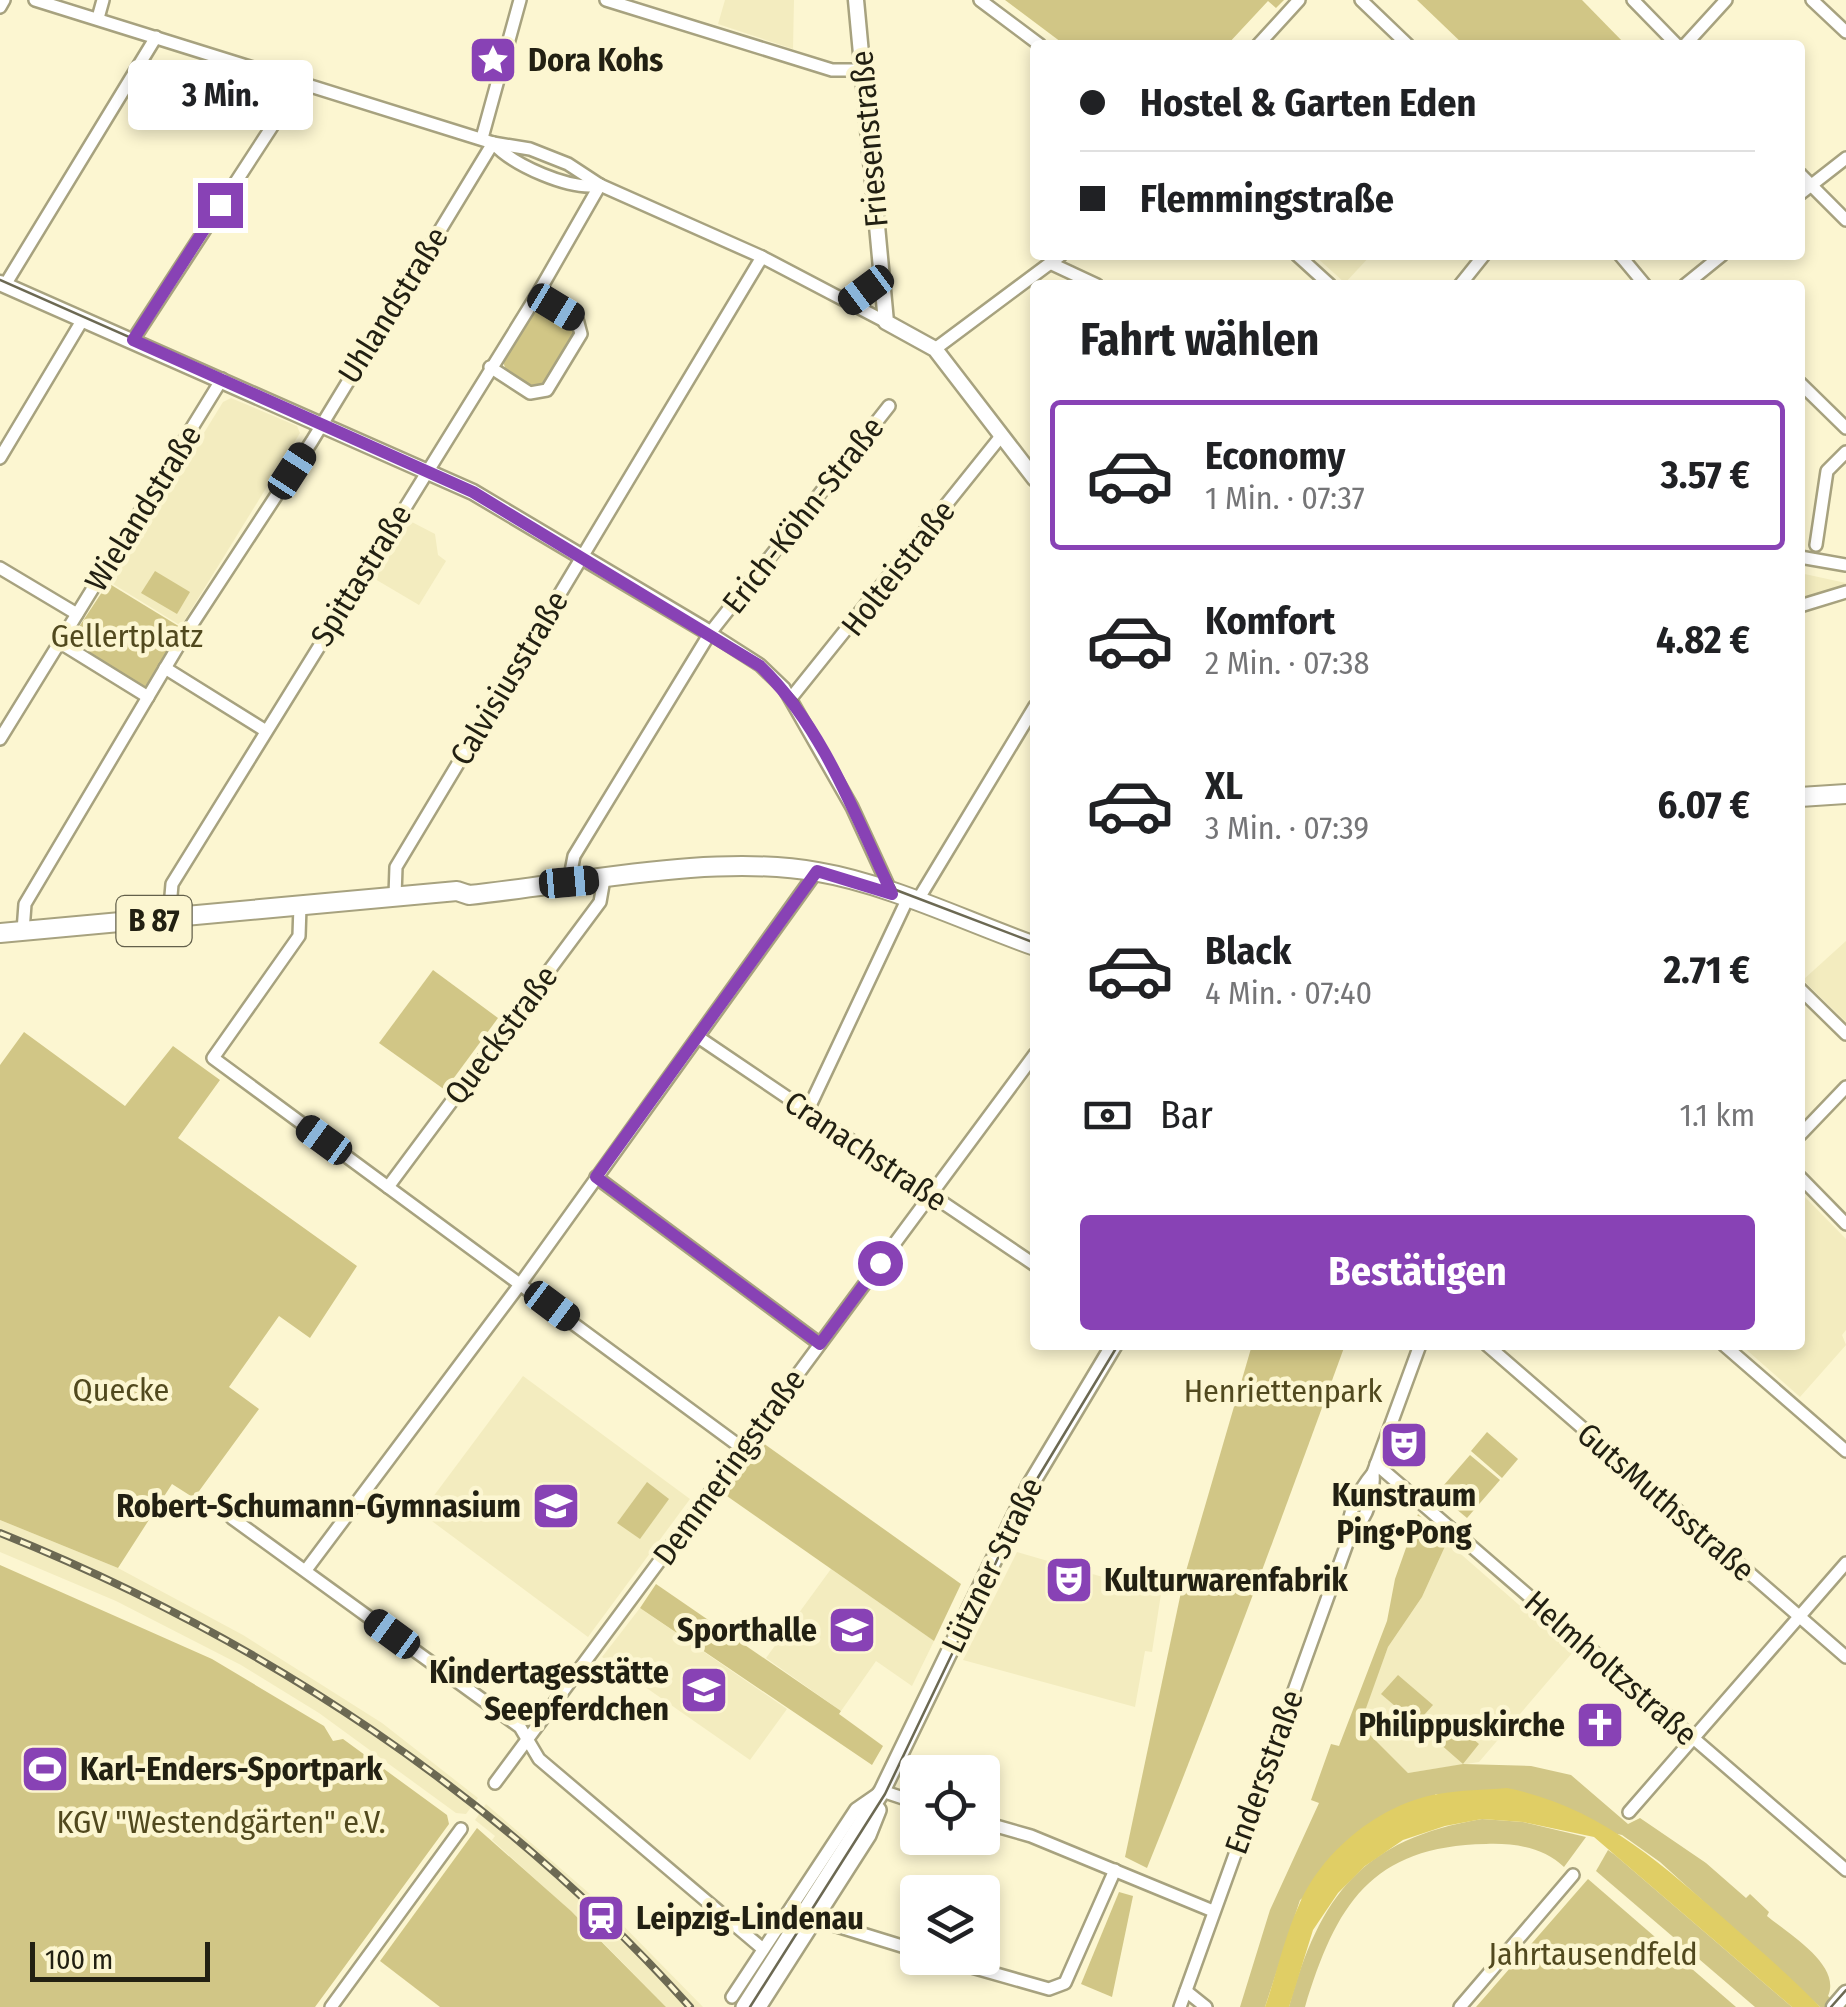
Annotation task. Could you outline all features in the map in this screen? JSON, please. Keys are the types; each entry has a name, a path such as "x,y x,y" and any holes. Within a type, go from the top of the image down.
{"main road":[{"path":"1805,797 1846,794"},
{"name":"B 87","path":"0,933 457,891 529,878 569,882 729,868 817,871 1030,944"},
{"name":"Lützner Straße","path":"738,2002 882,1791 1029,1487 1111,1350"},
{"name":"Lützner Straße","path":"758,2007 868,1834 882,1791"}],"street":[{"path":"0,7 4,0"},
{"path":"35,0 542,154 762,258 935,349 1030,472"},
{"path":"98,18 103,0"},
{"name":"Uhlandstraße","path":"24,931 25,904 165,668 321,424 487,140 520,0"},
{"path":"606,0 832,70 864,70"},
{"name":"Friesenstraße","path":"856,0 886,322"},
{"path":"980,0 1033,40"},
{"path":"1263,40 1299,0"},
{"path":"1361,0 1403,40"},
{"path":"1633,0 1671,40"},
{"path":"1690,40 1726,0"},
{"path":"1812,0 1846,32"},
{"path":"156,37 2,284 473,492 760,666 791,698 905,899"},
{"path":"133,340 301,82"},
{"path":"1846,158 1805,190 1846,220"},
{"name":"Spittastraße","path":"169,919 172,884 536,295 600,184"},
{"name":"Calvisiusstraße","path":"396,896 396,867 762,258"},
{"path":"935,349 1056,260 1089,280"},
{"path":"1302,260 1324,280"},
{"path":"1464,280 1480,260"},
{"path":"1624,260 1640,280"},
{"path":"1702,280 1718,260"},
{"path":"850,302 882,278"},
{"path":"490,367 530,392 547,390 581,334 577,319 536,295"},
{"path":"0,458 83,319"},
{"name":"Wielandstraße","path":"0,739 222,379"},
{"path":"1805,388 1846,428"},
{"name":"Erich-Köhn-Straße","path":"569,882 574,856 710,634 889,406"},
{"name":"Holteistraße","path":"791,698 1002,435"},
{"path":"1816,545 1827,471 1846,452"},
{"path":"1805,558 1846,565"},
{"path":"0,568 76,614"},
{"path":"1805,604 1846,592"},
{"path":"59,642 148,697"},
{"path":"165,668 266,730"},
{"path":"807,1112 905,899 1030,713"},
{"path":"306,1570 521,1283 817,871"},
{"name":"Queckstraße","path":"388,1187 600,902 604,879"},
{"path":"300,906 298,936 213,1058 742,1448"},
{"path":"1805,994 1846,1034"},
{"name":"Cranachstraße","path":"698,1036 1030,1263"},
{"name":"Demmeringstraße","path":"495,1783 1030,1061"},
{"path":"1805,1130 1846,1087"},
{"path":"596,1177 820,1344"},
{"path":"1805,1182 1846,1224"},
{"name":"Endersstraße","path":"1180,2007 1349,1538 1363,1522 1374,1490 1374,1469 1418,1350"},
{"name":"GutsMuthsstraße","path":"1493,1350 1846,1657"},
{"path":"1730,1350 1846,1451"},
{"name":"Helmholtzstraße","path":"1374,1469 1846,1870"},
{"path":"232,1518 520,1727 539,1759 763,1950"},
{"path":"1629,1812 1846,1562"},
{"path":"882,1791 900,1798"},
{"name":"Lützner Straße","path":"738,2002 763,1950 856,1809 868,1796 882,1791"},
{"path":"1000,1827 1031,1836 1213,1911"},
{"path":"330,2007 461,1830"},
{"path":"997,1975 1048,1990 1065,1983 1115,1870"},
{"path":"1460,2007 1573,1876"},
{"path":"814,1919 900,1945"},
{"path":"1186,1990 1206,2007"}],"shaded area":[{"path":"725,0 794,0 793,49 718,24"},
{"path":"1320,260 1366,260 1348,280 1342,280"},
{"path":"231,398 297,426 300,433 183,623 178,624 113,584 114,579 223,402"},
{"path":"410,521 435,534 438,555 446,561 419,605 375,579"},
{"path":"1805,574 1846,583 1846,589 1805,600"},
{"path":"1846,941 1846,1022 1805,982"},
{"path":"1805,1197 1846,1239 1846,1330 1842,1335 1846,1345 1800,1397 1747,1350 1805,1350"},
{"name":"Robert-Schumann-Gymnasium","path":"523,1376 690,1499 588,1637 421,1513"},
{"path":"0,1520 118,1568 243,1635 382,1723 478,1798 466,1814 456,1813 319,1713 241,1665 116,1601 0,1552"},
{"path":"1447,1542 1573,1652 1479,1762 1408,1773 1359,1725 1388,1647 1422,1597"},
{"path":"1017,1552 1161,1594 1152,1652 1145,1651 1135,1707 963,1660"},
{"name":"Sporthalle","path":"831,1569 934,1641 912,1686 876,1661 841,1711 766,1658"},
{"name":"Kindertagesstätte Seepferdchen","path":"640,1608 787,1709 750,1760 602,1657"},
{"path":"1507,1788 1571,1808 1627,1840 1704,1901 1820,2007 1792,2007 1594,1837 1523,1822 1482,1819 1403,1840 1365,1866 1338,1893 1313,1930 1289,2007 1265,2007 1289,1930 1309,1885 1355,1833 1416,1799"},
{"path":"486,1804 605,1907 703,2007 666,2007 587,1926 492,1840 495,1836 475,1820"}],"green space":[{"path":"1005,0 1284,0 1276,8 1268,1 1232,40 1058,40"},
{"path":"1417,0 1582,0 1621,40 1459,40"},
{"path":"536,309 546,309 576,331 542,385 530,388 506,371 503,361"},
{"path":"155,571 190,592 177,614 141,593"},
{"name":"Gellertplatz","path":"108,583 185,630 148,691 69,642"},
{"path":"433,970 498,1018 445,1090 379,1043"},
{"name":"Quecke","path":"24,1032 125,1106 173,1046 220,1080 178,1138 357,1266 310,1338 279,1316 229,1387 259,1409 194,1498 172,1484 118,1568 0,1520 0,1065"},
{"name":"Henriettenpark","path":"1251,1350 1343,1350 1147,1868 1125,1857 1184,1578"},
{"path":"1487,1432 1518,1459 1502,1478 1471,1451"},
{"path":"763,1443 961,1584 934,1641 724,1494"},
{"path":"1470,1455 1500,1480 1467,1518 1437,1493"},
{"path":"647,1482 669,1499 640,1539 617,1523"},
{"path":"1418,1514 1447,1542 1422,1597 1388,1647 1360,1725 1408,1773 1463,1764 1531,1766 1571,1775 1628,1824 1640,1818 1706,1863 1746,1898 1750,1894 1769,1912 1767,1916 1820,1962 1830,1984 1828,1996 1840,2007 1820,2007 1660,1862 1622,1835 1436,1794 1300,1900 1265,2007 1240,2007 1270,1910 1319,1803 1311,1800 1331,1744 1339,1746 1387,1621 1395,1579"},
{"name":"KGV \"Westendgärten\" e.V.","path":"0,1565 212,1659 324,1726 333,1741 343,1739 447,1815 449,1824 315,2007 0,2007"},
{"path":"656,1584 841,1711 839,1714 883,1746 872,1765 640,1608"},
{"path":"1398,1675 1433,1705 1416,1724 1381,1694"},
{"path":"1447,1717 1479,1744 1463,1764 1431,1736"},
{"path":"1482,1819 1523,1822 1586,1837 1564,1867 1528,1848 1486,1844 1446,1847 1414,1856 1386,1870 1364,1888 1346,1911 1330,1939 1305,2007 1289,2007 1315,1933 1352,1879 1376,1858 1406,1841"},
{"path":"477,1828 571,1911 666,2007 440,2007 380,1961"},
{"path":"1608,1850 1792,2007 1755,2007 1596,1871"},
{"name":"Jahrtausendfeld","path":"1588,1879 1736,2007 1476,2007"},
{"path":"1119,1892 1133,1896 1112,1997 1081,1984"}],"tram line":[{"path":"0,280 475,490 762,662 797,700 896,890 1030,941"},
{"path":"750,2007 885,1794 1031,1489 1115,1350"},
{"path":"1831,2007 1846,1990"}],"railway":[{"path":"0,1533 192,1622 284,1673 372,1730 458,1792 539,1859 617,1930 690,2007"}],"place":[{"name":"Dora Kohs","path":"493,60"},
{"name":"Kunstraum Ping•Pong","path":"1404,1445"},
{"name":"Robert-Schumann-Gymnasium","path":"556,1506"},
{"name":"Kulturwarenfabrik","path":"1069,1580"},
{"name":"Sporthalle","path":"852,1630"},
{"name":"Kindertagesstätte Seepferdchen","path":"704,1690"},
{"name":"Philippuskirche","path":"1600,1725"},
{"name":"Karl-Enders-Sportpark","path":"45,1769"},
{"name":"Leipzig-Lindenau","path":"601,1918"}],"route":[{"path":"220,205 133,340 473,492 760,666 791,698 852,807 892,894 817,871 596,1177 820,1344 880,1263"}]}
